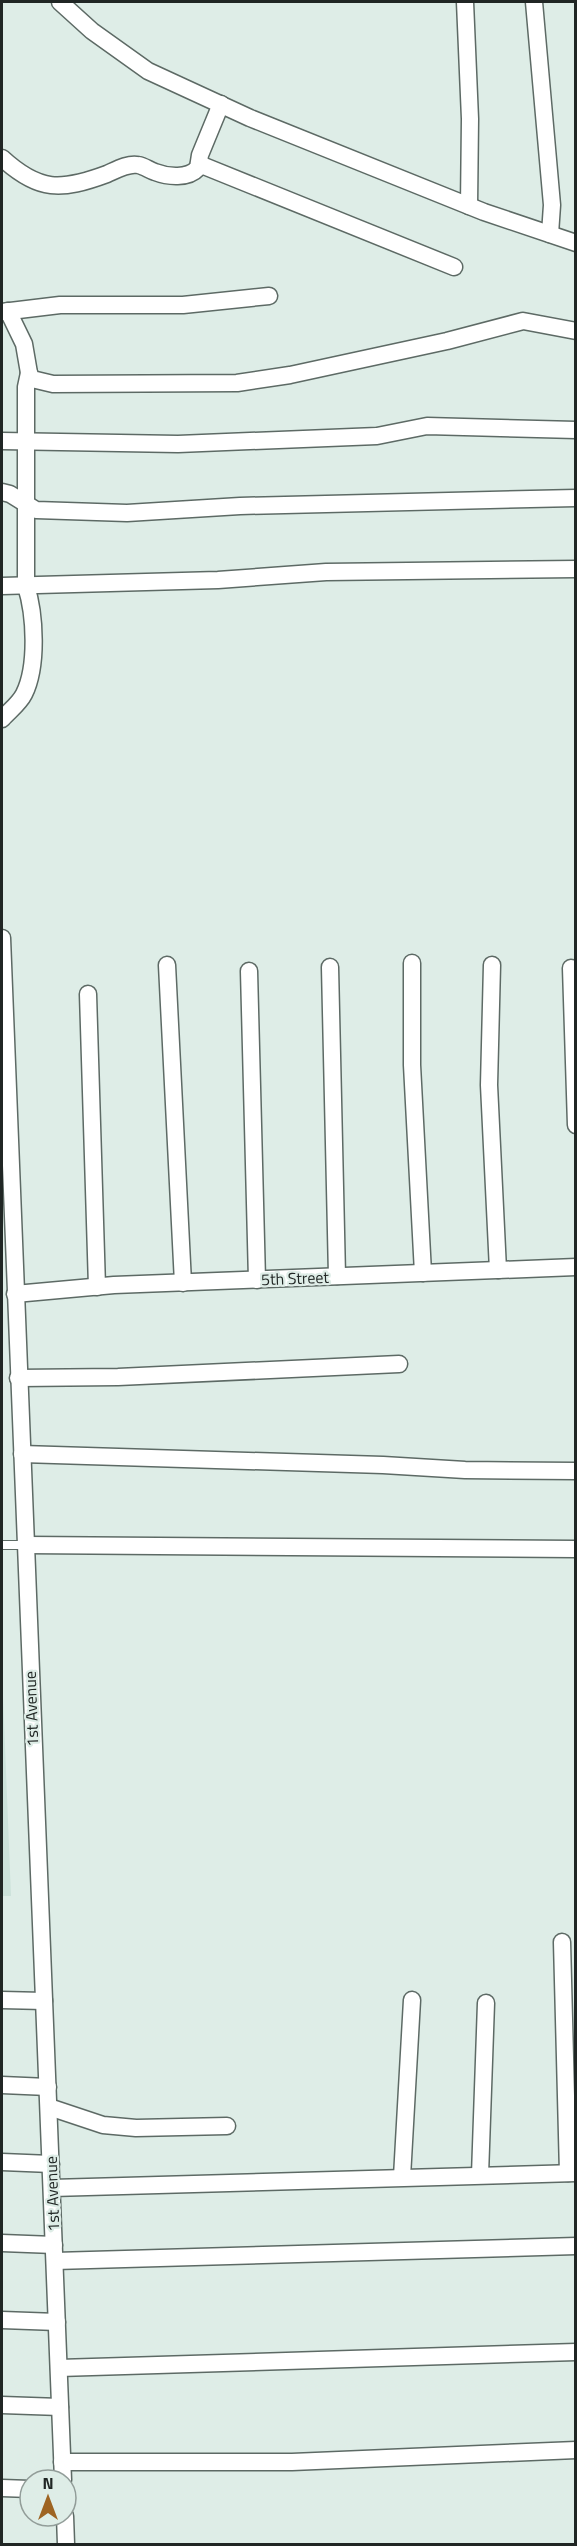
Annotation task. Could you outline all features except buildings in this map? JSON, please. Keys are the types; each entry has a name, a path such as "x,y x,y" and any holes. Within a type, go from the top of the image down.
{"street":[{"path":"60,2 92,31 148,71 221,104 469,206 576,243"},
{"path":"465,2 470,119 469,206"},
{"path":"534,2 552,205 550,234"},
{"path":"2,158 30,181 59,186 80,183 129,165 139,165 156,173 178,176 191,174 197,170 200,155 221,104"},
{"path":"199,164 454,267"},
{"path":"2,718 24,694 33,660 32,603 26,586 26,387 29,373 24,344 5,311 60,305 183,305 269,296"},
{"path":"29,373 37,382 52,384 237,383 290,375 524,321 576,331"},
{"path":"2,441 178,444 399,433 427,426 576,430"},
{"path":"2,492 10,494 36,510 127,513 252,505 576,498"},
{"path":"2,586 218,580 326,572 576,569"},
{"name":"1st Avenue","path":"2,938 62,2468"},
{"path":"412,963 412,1065 423,1273"},
{"path":"167,965 183,1283"},
{"path":"492,965 489,1085 498,1270"},
{"path":"330,967 337,1276"},
{"path":"571,968 576,1125"},
{"path":"249,971 257,1280"},
{"path":"88,994 97,1287"},
{"name":"5th Street","path":"15,1294 97,1287 576,1267"},
{"path":"18,1378 118,1377 399,1364"},
{"path":"22,1454 383,1465 465,1470 576,1471"},
{"path":"26,1545 576,1549"},
{"path":"52,2188 572,2173 562,1942"},
{"path":"2,2000 45,2001"},
{"path":"402,2177 412,2000"},
{"path":"480,2175 486,2003"},
{"path":"2,2085 48,2087"},
{"path":"49,2108 103,2125 136,2128 227,2126"},
{"path":"2,2162 51,2164"},
{"path":"2,2243 54,2253 576,2246"},
{"path":"2,2320 57,2322"},
{"path":"59,2368 576,2352"},
{"path":"2,2405 60,2407"},
{"path":"62,2462 292,2462 576,2450"},
{"path":"2,2488 18,2489"},
{"path":"65,2528 66,2544"}],"lane":[{"path":"2,1545 26,1545"}],"shaded area":[{"path":"2,1671 11,1896 2,1896"}]}
